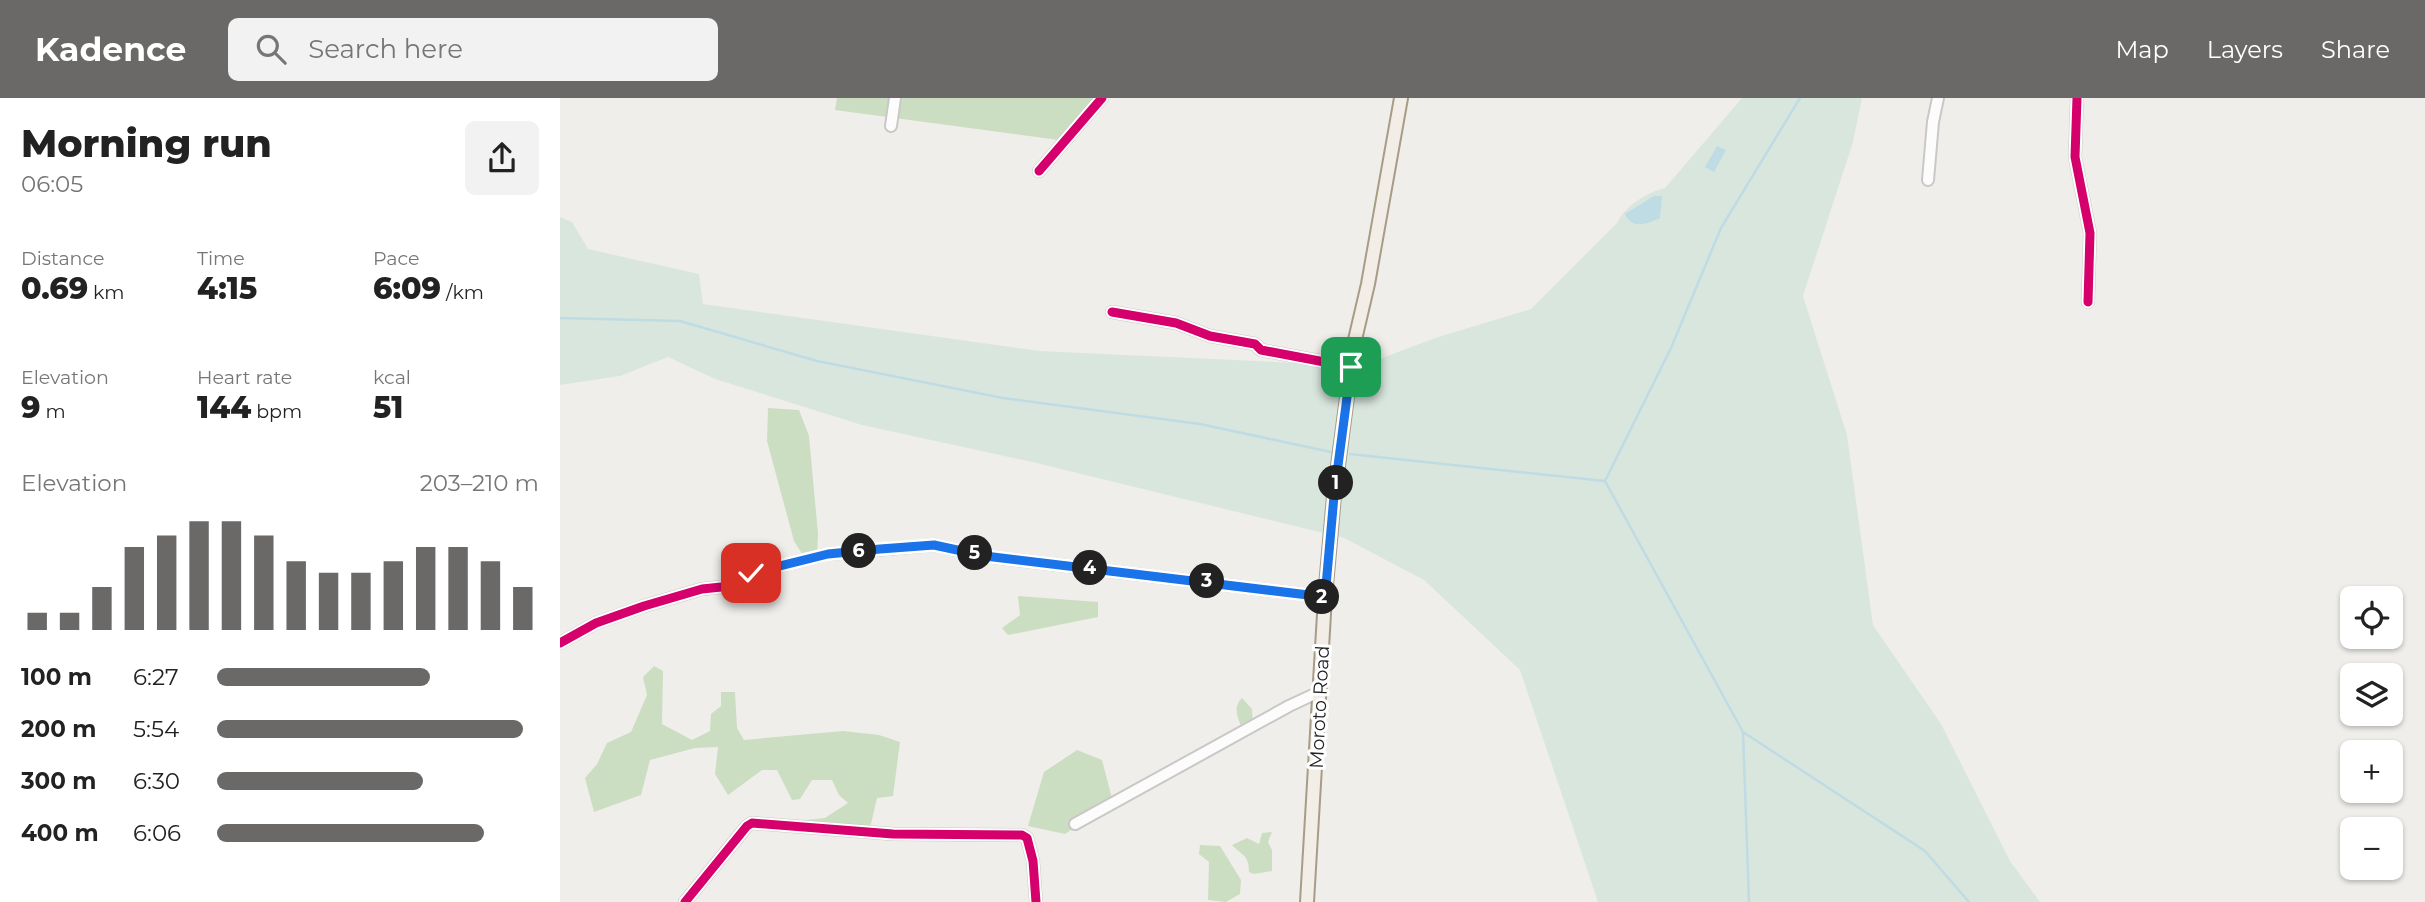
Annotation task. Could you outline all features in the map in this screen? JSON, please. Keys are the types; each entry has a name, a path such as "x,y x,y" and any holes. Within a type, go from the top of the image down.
{"main road":[{"name":"Moroto Road","path":"1307,902 1325,597 1334,496 1351,367 1401,98"}],"street":[{"path":"891,126 895,98"},
{"path":"1039,170 1102,98"},
{"path":"1928,180 1938,98"},
{"path":"2077,98 2075,157 2090,233 2088,302"},
{"path":"1112,312 1176,323 1210,336 1255,344 1261,350 1351,367"},
{"path":"560,643 596,623 702,589 731,586 751,573 828,554 934,545 985,556 1325,597"},
{"path":"1075,824 1319,692"},
{"path":"685,902 752,823 892,834 1022,835 1027,838 1033,861 1036,902"}],"green space":[{"path":"837,98 1097,98 1066,141 835,110"},
{"path":"768,408 799,410 809,436 818,534 817,557 806,560 794,541 767,441"},
{"path":"1018,596 1098,602 1098,617 1008,635 1002,628 1020,615"},
{"path":"654,666 663,671 662,724 692,740 710,731 711,714 721,706 721,692 735,692 737,728 744,740 843,731 879,735 900,742 893,796 877,798 868,837 798,821 825,818 848,803 839,795 832,780 812,780 800,799 792,800 777,770 762,770 728,795 715,774 718,747 695,748 650,760 641,795 594,812 585,778 597,764 607,743 631,732 647,695 643,677"},
{"path":"1242,698 1252,709 1253,724 1216,746 1214,740 1241,726 1237,708"},
{"path":"1077,750 1102,760 1113,802 1065,834 1028,826 1044,772"},
{"path":"1272,832 1268,842 1272,850 1272,871 1254,874 1249,872 1246,858 1232,845 1247,838 1259,844 1262,833"},
{"path":"1200,845 1220,846 1241,880 1240,894 1226,902 1208,900 1209,862 1199,854"}],"shaded area":[{"path":"1742,98 1862,98 1853,142 1803,296 1847,435 1873,625 1941,724 2010,861 2040,902 1598,902 1520,670 1424,580 1344,538 1032,462 862,425 715,379 668,357 620,376 560,385 560,217 572,222 588,249 699,274 703,304 1040,351 1361,366 1435,338 1531,309 1617,223 1631,205 1665,188"}],"water":[{"path":"1717,146 1726,150 1714,172 1705,167"},
{"path":"1654,196 1662,196 1660,218 1640,224 1628,219 1625,214"}],"waterway":[{"path":"1605,481 1671,348 1721,228 1800,98"},
{"path":"560,318 680,321 817,361 1003,398 1200,424 1331,452"},
{"path":"1350,454 1605,481"},
{"path":"1605,481 1743,732 1749,902"},
{"path":"1743,732 1925,851 1969,902"}],"cycle path":[{"path":"1039,171 1102,98"},
{"path":"2077,98 2075,157 2090,233 2088,302"},
{"path":"1112,312 1176,323 1210,336 1255,344 1261,350 1351,367"},
{"path":"560,643 596,623 702,589 731,586 751,573 828,554 934,545 984,556 1325,597"},
{"path":"685,902 752,823 893,834 1022,835 1027,838 1033,861 1036,902"}],"route":[{"path":"751,573 828,554 934,545 985,556 1325,597 1334,496 1351,367"}]}
